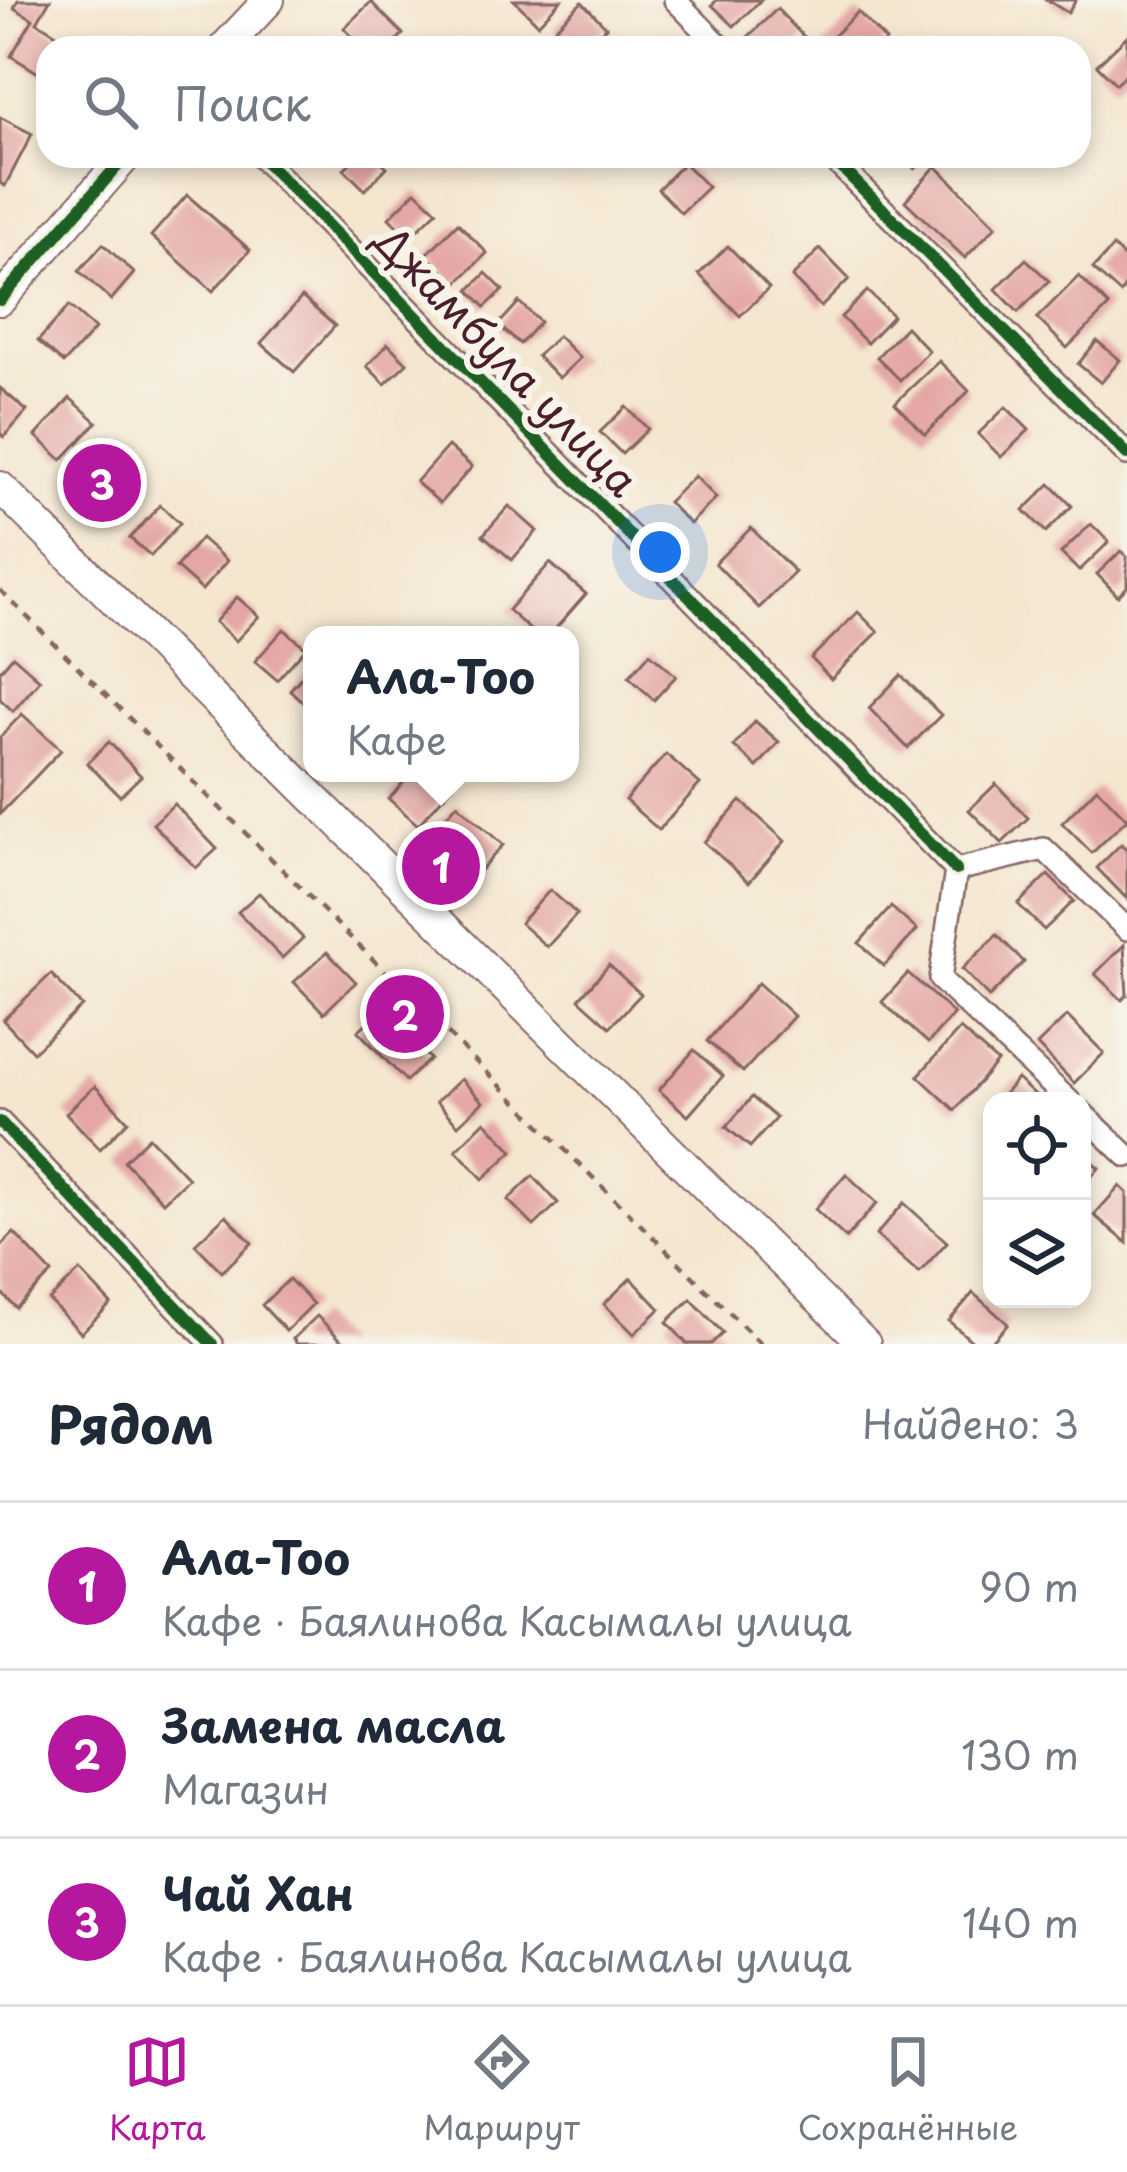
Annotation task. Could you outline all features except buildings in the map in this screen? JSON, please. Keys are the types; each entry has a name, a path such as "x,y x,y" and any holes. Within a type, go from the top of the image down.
{"main road":[{"path":"235,36 269,0"},
{"path":"0,300 116,168"},
{"path":"0,488 865,1344"}],"street":[{"path":"674,0 710,36"},
{"name":"Джамбула улица","path":"272,168 956,870"},
{"path":"842,168 1127,454"},
{"path":"1059,1092 940,979 956,870 1043,849 1127,929"},
{"path":"1091,1122 1127,1156"},
{"path":"0,1123 212,1344"}],"path":[{"path":"0,590 760,1344"}],"cycle path":[{"path":"0,300 116,168"},
{"path":"272,168 956,870"},
{"path":"842,168 1127,454"},
{"path":"0,1122 212,1344"}],"place":[{"name":"Чай Хан","path":"102,483"},
{"name":"Ала-Тоо","path":"441,866"},
{"name":"Замена масла","path":"405,1014"}]}
